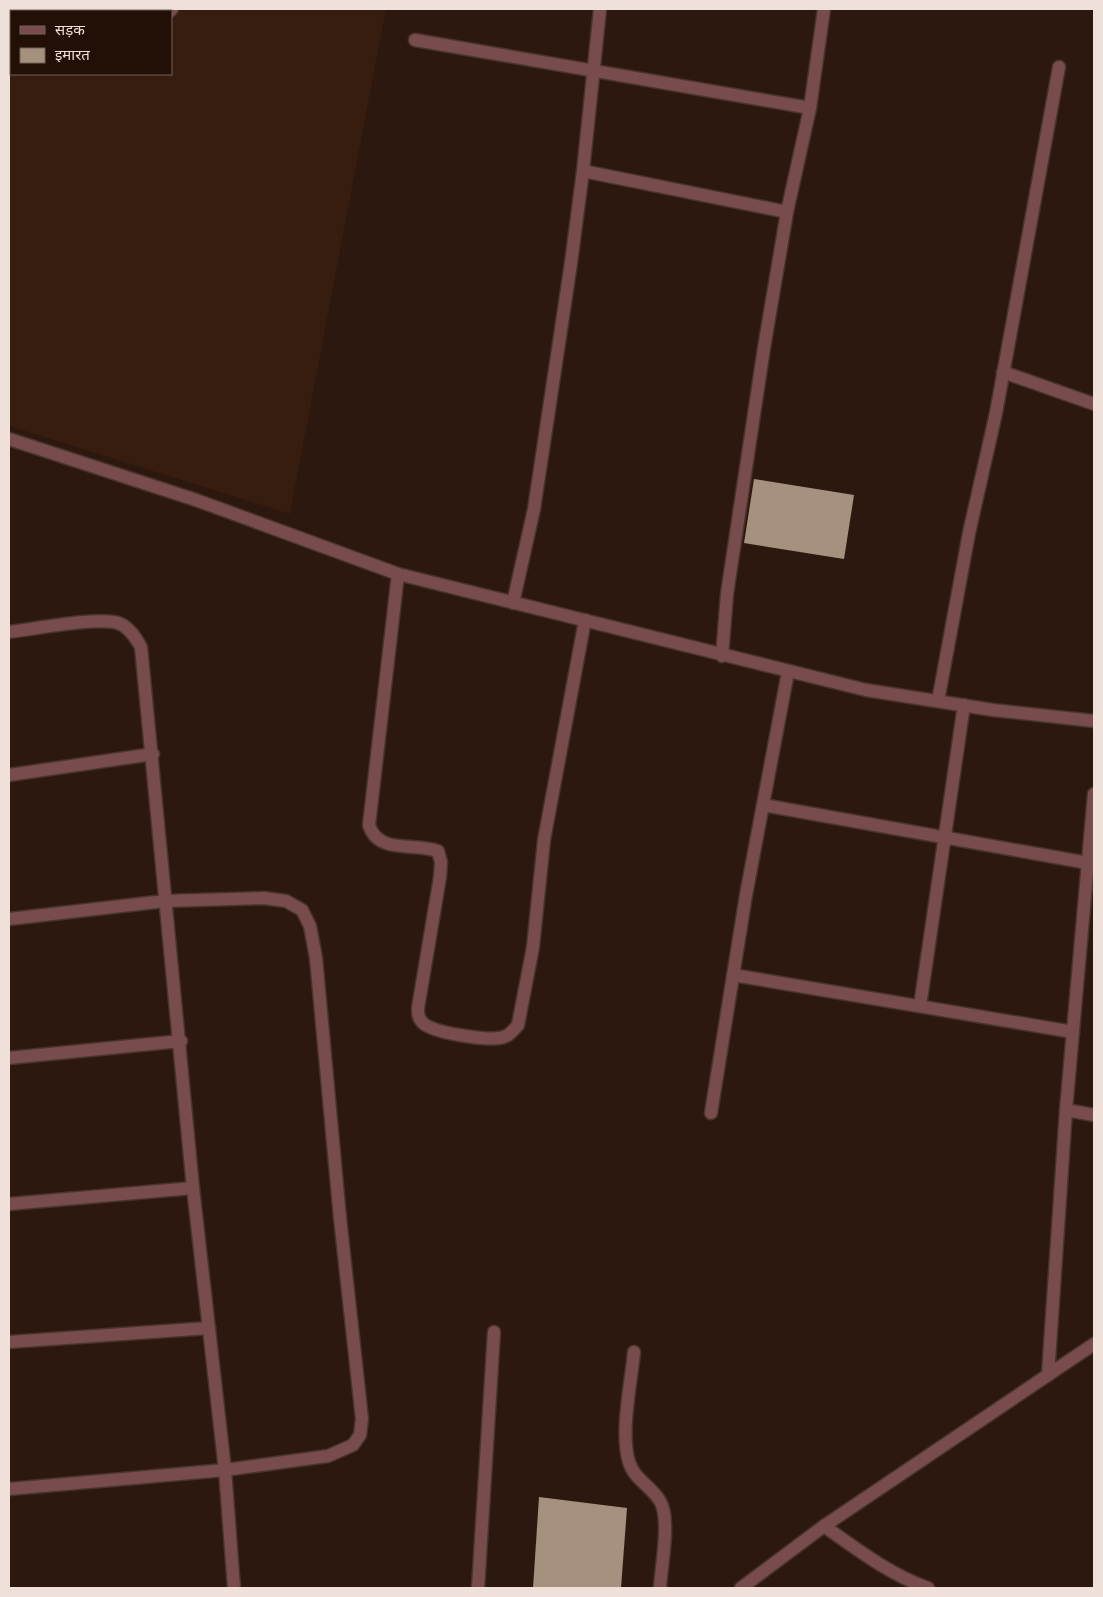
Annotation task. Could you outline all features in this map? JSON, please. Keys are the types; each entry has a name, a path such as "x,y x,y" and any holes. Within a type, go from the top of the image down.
{"street":[{"path":"513,603 534,509 583,171 592,70 600,9"},
{"path":"722,656 727,594 787,212 810,108 824,9"},
{"path":"415,40 810,108"},
{"path":"938,701 969,533 1003,372 1060,67"},
{"path":"583,171 787,212"},
{"path":"1003,372 1094,404"},
{"path":"9,439 196,500 398,574 722,656 866,690 1094,722"},
{"path":"398,574 369,825 372,834 379,840 394,846 429,848 438,851 440,856 440,877 418,1008 418,1018 424,1024 437,1030 485,1038 500,1038 510,1034 518,1025 533,947 544,840 585,620"},
{"path":"9,632 115,622 132,632 141,647 145,668 165,900 181,1041 193,1188 225,1470 234,1588"},
{"path":"712,1113 733,975 788,672"},
{"path":"920,1006 964,705"},
{"path":"9,775 153,754"},
{"path":"1048,1375 1066,1110 1094,794"},
{"path":"763,806 1088,863"},
{"path":"9,919 165,900 264,898 286,901 302,910 310,926 316,958 341,1227 362,1419 360,1435 353,1445 328,1456 225,1470 9,1489"},
{"path":"733,975 1073,1032"},
{"path":"9,1058 181,1041"},
{"path":"1066,1110 1094,1114"},
{"path":"9,1204 193,1188"},
{"path":"9,1342 209,1328"},
{"path":"478,1588 494,1332"},
{"path":"741,1588 824,1526 1094,1344"},
{"path":"634,1352 626,1430 627,1451 630,1464 639,1478 652,1489 662,1503 665,1520 660,1588"},
{"path":"824,1526 878,1565 904,1579 928,1588"}],"shaded area":[{"path":"9,9 386,9 290,514 9,426"}],"building":[{"path":"754,479 854,495 844,559 744,543"},
{"path":"539,1497 627,1508 621,1588 533,1588"}]}
